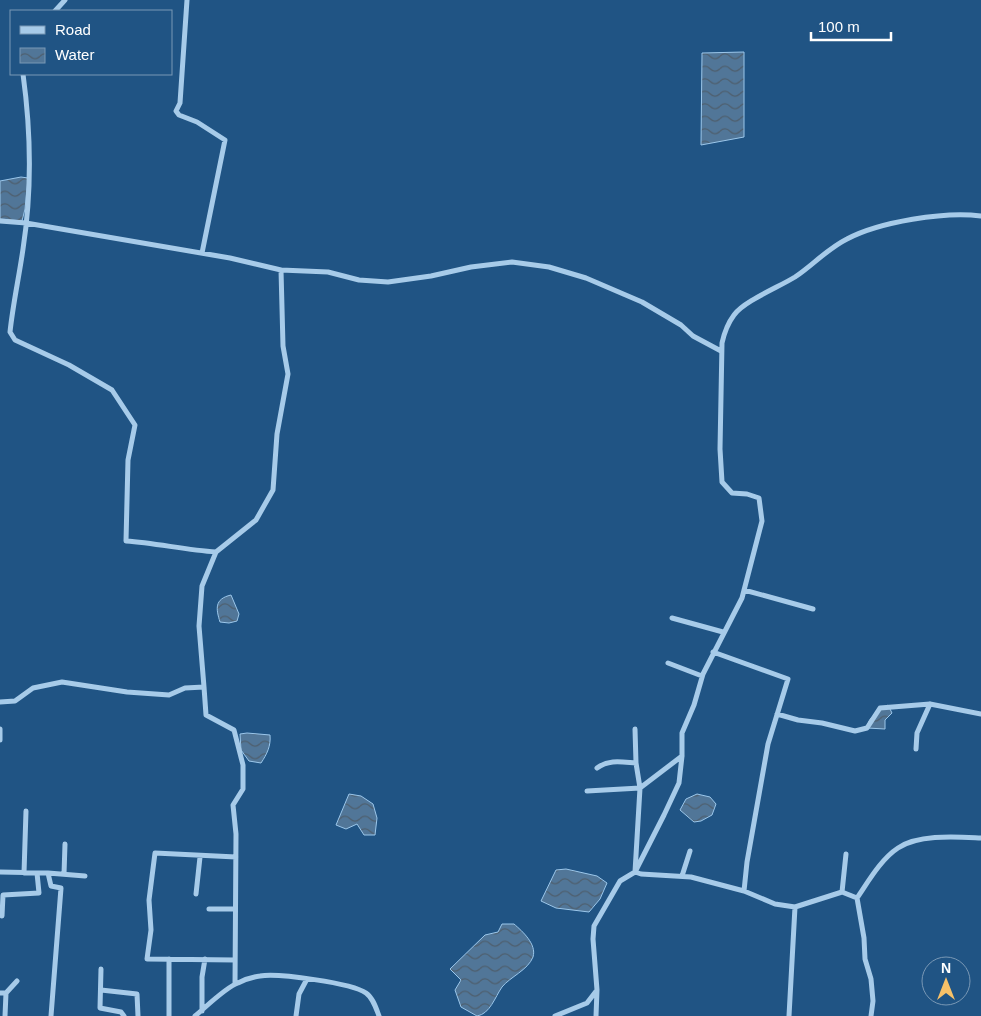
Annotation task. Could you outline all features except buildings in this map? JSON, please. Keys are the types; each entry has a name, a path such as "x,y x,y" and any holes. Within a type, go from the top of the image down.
{"street":[{"path":"57,10 65,0"},
{"path":"187,0 180,104 176,111 179,115 197,122 225,140 202,253"},
{"path":"23,75 27,102 30,162 23,249 14,296 10,332 16,340 68,365 112,390 135,425 128,460 126,541 150,542 188,550 216,552"},
{"path":"596,1016 597,990 594,971 594,926 620,881 635,872 679,783 682,733 694,705 702,676 742,598 762,521 759,498 746,494 732,493 726,489 722,482 720,449 721,351 726,330 734,314 743,307 795,276 823,254 848,238 904,221 941,215 981,216"},
{"path":"0,221 26,223 202,253 281,270 328,272 359,280 388,282 432,276 471,267 512,262 549,267 586,278 642,302 681,325 693,336 721,351"},
{"path":"235,984 236,834 233,805 243,789 243,765 234,730 206,715 199,626 202,586 216,552 256,520 273,490 277,434 288,374 283,346 281,270"},
{"path":"744,590 813,608"},
{"path":"672,618 723,632"},
{"path":"713,652 788,679 768,744 744,891"},
{"path":"668,663 702,676"},
{"path":"0,702 15,701 33,688 62,682 127,692 170,695 185,688 204,687"},
{"path":"777,714 798,720 822,722 854,731 867,728 880,708 930,704 981,714"},
{"path":"916,749 917,733 930,704"},
{"path":"635,728 636,763 640,788 635,872"},
{"path":"0,730 0,740"},
{"path":"587,791 640,788 682,756"},
{"path":"597,768 604,763 636,763"},
{"path":"24,873 26,811"},
{"path":"871,1016 873,1001 856,898 885,859 898,847 915,841 944,837 981,838"},
{"path":"64,874 65,844"},
{"path":"682,876 690,851"},
{"path":"235,960 147,959 151,930 149,900 155,853 236,857"},
{"path":"842,892 846,854"},
{"path":"196,894 200,857"},
{"path":"0,872 85,876"},
{"path":"635,872 682,876 713,882 744,891 775,904 796,907 842,892 856,898"},
{"path":"2,916 3,895 39,893 38,873"},
{"path":"48,873 51,886 61,888 51,1016"},
{"path":"789,1016 796,907"},
{"path":"208,909 235,909"},
{"path":"169,959 169,1016"},
{"path":"202,1011 202,977 205,959"},
{"path":"101,969 100,1008 121,1012 124,1016"},
{"path":"195,1016 235,984 258,976 278,975 353,988 365,993 372,1001 379,1016"},
{"path":"296,1016 299,994 307,979"},
{"path":"5,1016 3,993 17,981"},
{"path":"101,990 137,994 138,1016"},
{"path":"555,1016 587,1003 597,990"}],"water":[{"path":"744,52 744,137 701,145 702,53"},
{"path":"21,177 28,178 22,221 0,219 0,181"},
{"path":"231,595 239,614 237,621 229,623 220,622 217,609 219,602"},
{"path":"888,705 892,713 885,720 885,729 867,728 869,720"},
{"path":"240,734 270,735 268,750 261,763 249,761 241,750"},
{"path":"349,794 361,796 373,804 377,818 375,835 364,835 357,824 346,829 336,825"},
{"path":"697,794 710,797 716,804 712,815 701,821 694,822 680,810 686,799"},
{"path":"566,869 597,876 607,883 600,899 589,912 556,908 541,901 556,870"},
{"path":"502,924 514,924 525,934 533,947 533,957 523,970 505,983 489,1009 482,1015 477,1016 461,1007 455,990 461,980 450,969 485,935 498,932"}]}
